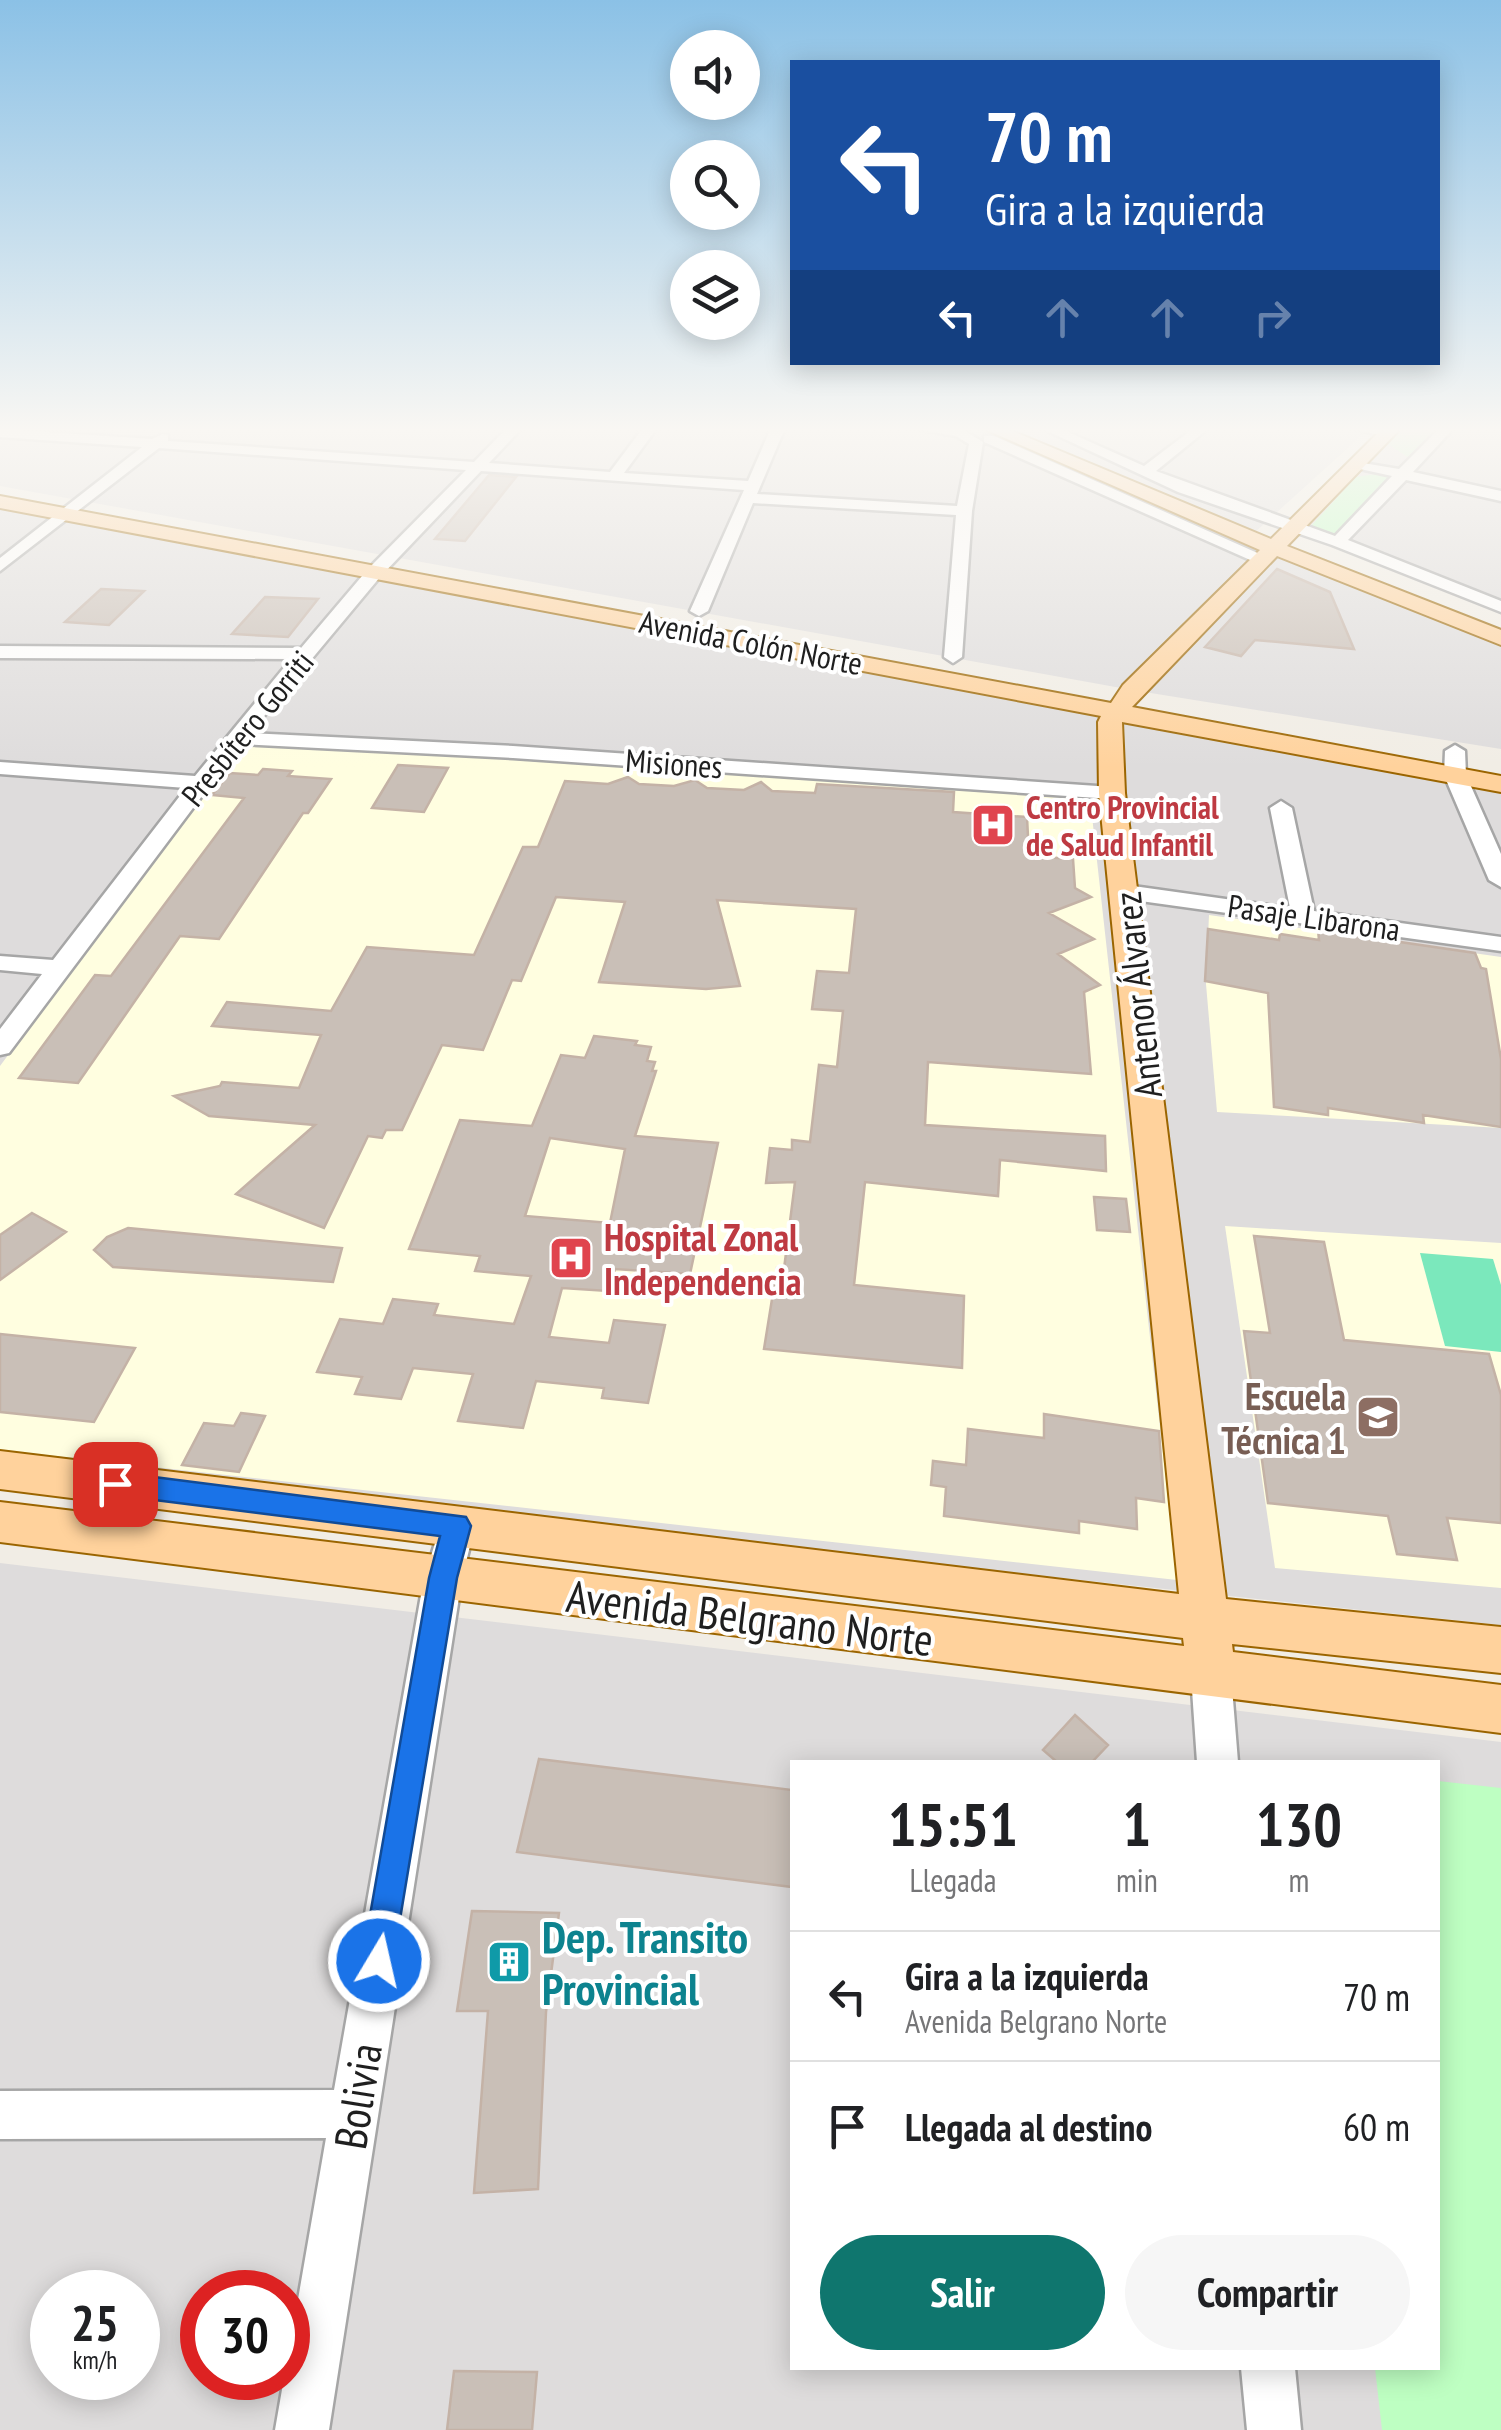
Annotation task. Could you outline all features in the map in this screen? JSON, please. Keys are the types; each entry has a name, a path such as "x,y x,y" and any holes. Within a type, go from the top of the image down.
{"main road":[{"name":"Avenida Colón Norte","path":"250,541 1128,695 1448,758 1486,757"},
{"path":"1275,541 1501,623"},
{"path":"1279,543 1501,638"},
{"path":"1128,695 1279,543"},
{"name":"Avenida Colón Norte","path":"382,566 699,611 894,646"},
{"name":"Antenor Álvarez","path":"1128,695 1110,722 1112,792 1211,1675"},
{"name":"Avenida Colón Norte","path":"1448,758 1501,784"},
{"name":"Avenida Belgrano Norte","path":"0,1470 1207,1619 1501,1650"},
{"name":"Avenida Belgrano Norte","path":"0,1522 1501,1710"}],"street":[{"path":"0,566 30,541"},
{"name":"Presbítero Gorriti","path":"0,1047 236,738 405,541"},
{"path":"699,611 729,541"},
{"path":"952,657 962,541"},
{"path":"1276,541 1338,542 1497,600"},
{"path":"0,652 306,654"},
{"name":"Misiones","path":"236,738 513,752 1112,792"},
{"path":"1448,758 1501,880"},
{"path":"0,768 201,783"},
{"path":"1282,808 1302,915"},
{"name":"Pasaje Libarona","path":"1126,892 1501,944"},
{"path":"0,963 60,968"},
{"name":"Bolivia","path":"302,2430 443,1578 457,1526"},
{"path":"1211,1675 1218,1760"},
{"path":"0,2115 354,2114"},
{"path":"1268,2370 1274,2430"}],"shaded area":[{"name":"Hospital Zonal Independencia","path":"0,541 186,541 1501,792 1501,1625 0,1464"},
{"path":"307,541 1245,541 1501,646 1501,749 1132,690"},
{"path":"1346,541 1501,541 1501,601"},
{"name":"Hospital Zonal Independencia","path":"241,742 1090,798 1177,1580 0,1450 0,1066"},
{"path":"1209,915 1501,957 1501,1128 1217,1112 1206,984"},
{"name":"Escuela Técnica 1","path":"1225,1226 1501,1243 1501,1588 1275,1568"},
{"path":"0,1563 1501,1742 1501,2430 0,2430"}],"green space":[{"path":"1420,1253 1493,1259 1501,1285 1501,1352 1445,1346"},
{"path":"1440,1781 1501,1788 1501,2430 1382,2430 1375,2370 1440,2370"}],"building":[{"path":"1277,569 1330,592 1354,649 1255,640 1241,656 1205,647"},
{"path":"101,589 144,591 109,625 65,622"},
{"path":"265,597 318,599 288,637 232,634"},
{"path":"398,765 448,768 424,812 372,808"},
{"path":"263,769 292,771 288,776 331,779 308,813 303,813 219,939 180,936 78,1083 19,1078 95,975 111,976 244,798 212,795 230,773 258,775"},
{"path":"628,777 639,784 674,786 695,780 707,788 744,790 761,782 772,791 815,793 817,784 954,792 953,812 1027,817 1029,856 1073,859 1075,888 1091,897 1049,913 1094,939 1058,954 1100,985 1084,992 1091,1074 928,1062 925,1125 1105,1136 1106,1171 1000,1160 998,1196 865,1182 854,1285 964,1296 962,1368 764,1349 777,1268 784,1269 795,1182 766,1183 770,1148 792,1150 792,1140 810,1142 819,1065 837,1067 843,1011 812,1009 817,971 849,973 856,909 717,900 740,986 706,989 599,982 625,902 556,897 521,981 512,980 483,1050 442,1045 402,1130 386,1130 382,1138 368,1136 324,1228 236,1194 315,1125 209,1116 174,1096 220,1086 222,1082 299,1088 321,1035 212,1026 227,1002 331,1011 367,947 474,955 523,847 538,847 565,781 608,784"},
{"path":"1208,929 1279,940 1280,934 1319,940 1318,930 1475,953 1481,968 1486,969 1501,1059 1501,1127 1423,1115 1424,1123 1328,1108 1328,1115 1274,1107 1268,993 1205,981"},
{"path":"594,1036 637,1041 635,1045 651,1047 647,1061 655,1062 652,1071 656,1071 635,1136 718,1143 690,1274 615,1269 608,1291 562,1288 549,1337 609,1343 614,1320 665,1325 648,1403 602,1398 604,1388 536,1381 523,1428 458,1421 473,1374 413,1368 401,1399 355,1394 362,1377 317,1372 340,1319 383,1324 393,1299 438,1304 434,1315 514,1324 531,1276 475,1271 480,1256 409,1249 460,1120 532,1126 561,1055 585,1058","holes":["550,1138 625,1149 610,1223 525,1216"]},
{"path":"1094,1197 1126,1199 1130,1232 1097,1230"},
{"path":"32,1213 66,1232 0,1280 0,1235"},
{"path":"128,1228 342,1248 333,1282 113,1267 94,1250 107,1237"},
{"path":"1254,1236 1324,1242 1344,1340 1489,1354 1501,1395 1501,1523 1447,1518 1457,1560 1397,1554 1388,1516 1268,1503 1244,1331 1270,1333"},
{"path":"0,1334 135,1348 94,1422 0,1412"},
{"path":"241,1413 265,1416 239,1472 182,1465 204,1423 234,1426"},
{"path":"1044,1414 1159,1431 1164,1502 1136,1498 1137,1529 1079,1521 1079,1533 944,1516 946,1487 931,1485 933,1461 966,1465 968,1429 1044,1438"},
{"path":"1075,1715 1108,1745 1094,1760 1055,1760 1043,1750"},
{"path":"539,1759 790,1790 790,1887 517,1852"},
{"path":"472,1911 559,1913 546,2012 538,2189 474,2193 488,2011 457,2011"},
{"path":"454,2371 537,2372 532,2430 447,2430"}],"place":[{"name":"Centro Provincial de Salud Infantil","path":"993,825"},
{"name":"Hospital Zonal Independencia","path":"571,1258"},
{"name":"Escuela Técnica 1","path":"1378,1417"},
{"name":"Dep. Transito Provincial","path":"509,1962"}],"route":[{"path":"115,1484 457,1526 443,1578 379,1961"}]}
